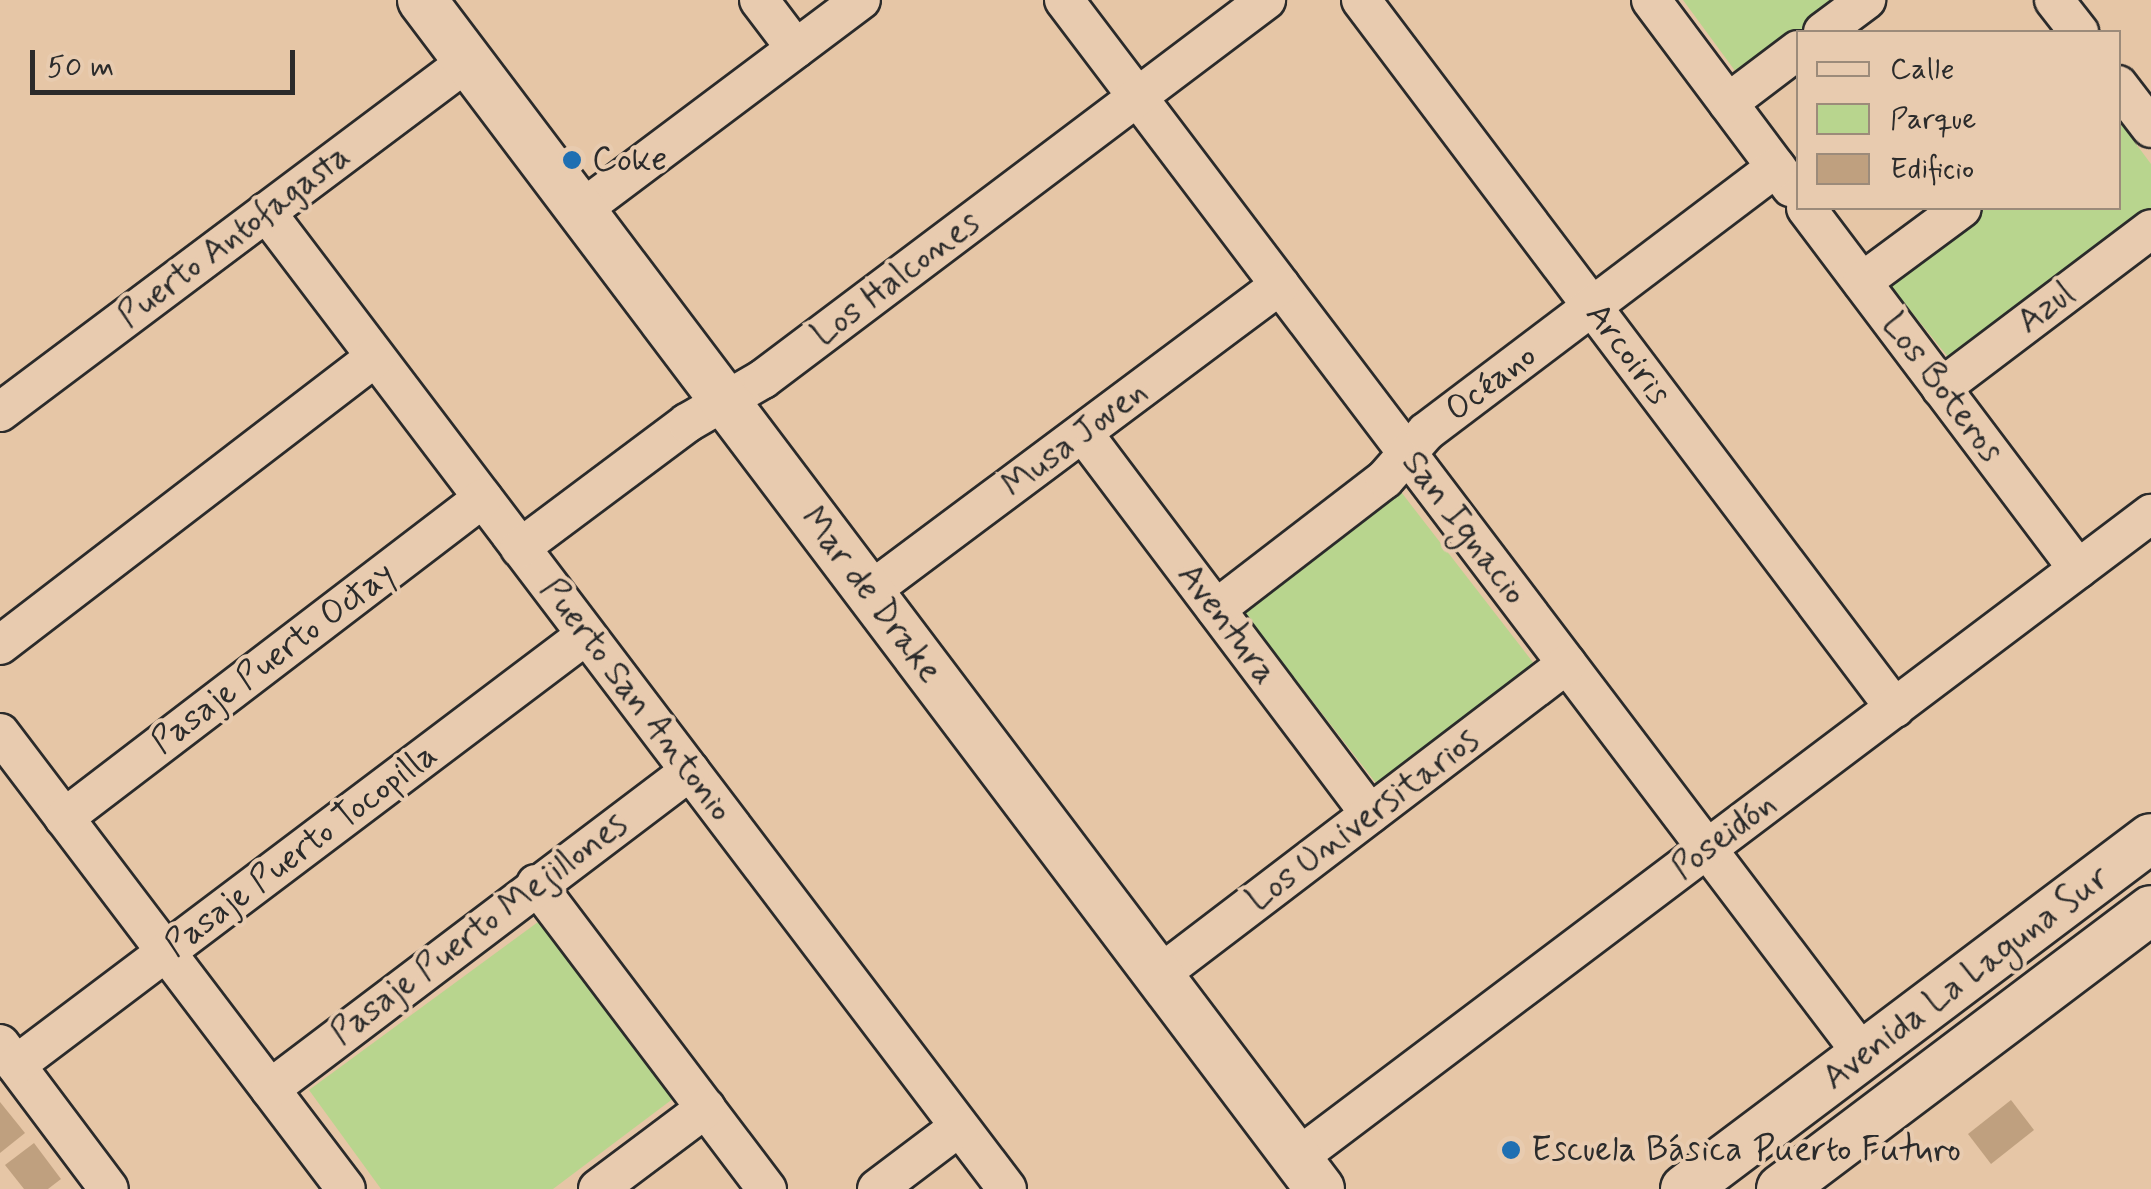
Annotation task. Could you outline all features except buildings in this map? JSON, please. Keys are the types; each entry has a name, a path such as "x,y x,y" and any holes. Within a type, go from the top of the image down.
{"street":[{"name":"Mar de Drake","path":"422,0 1309,1174"},
{"path":"759,0 796,49"},
{"path":"581,210 861,0"},
{"name":"San Ignacio","path":"1064,0 1864,1056"},
{"name":"Los Halcones","path":"520,548 1138,98 1266,0"},
{"name":"Arcoiris","path":"1361,0 1894,708"},
{"path":"1651,0 1787,182"},
{"path":"1825,30 1866,0"},
{"path":"2054,0 2076,30"},
{"path":"1728,103 1796,52"},
{"name":"Puerto Antofagasta","path":"0,412 468,61"},
{"path":"2121,90 2151,128"},
{"name":"Océano","path":"1216,609 1592,307 1787,182"},
{"name":"Los Boteros","path":"1808,210 2078,569"},
{"path":"1862,282 1959,210"},
{"name":"Puerto San Antonio","path":"266,212 1006,1189"},
{"name":"Azul","path":"1941,388 2151,228"},
{"name":"Musa Joven","path":"869,592 1280,285"},
{"path":"0,645 376,356"},
{"name":"Aventura","path":"1083,433 1370,814"},
{"name":"Pasaje Puerto Octay","path":"64,818 483,498"},
{"name":"Poseidón","path":"1309,1174 1707,849 2151,514"},
{"name":"Pasaje Puerto Tocopilla","path":"8,1055 166,952 586,635"},
{"name":"Los Universitarios","path":"1158,975 1567,664"},
{"path":"0,733 346,1189"},
{"name":"Pasaje Puerto Mejillones","path":"270,1088 690,771"},
{"name":"Avenida La Laguna Sur","path":"1685,1189 2151,838"},
{"path":"536,884 767,1189"},
{"name":"Avenida La Laguna Sur","path":"1791,1186 2151,910"},
{"path":"8,1055 109,1189"},
{"path":"598,1189 706,1108"},
{"path":"877,1189 959,1127"}],"green space":[{"path":"1683,0 1881,0 1842,30 1796,30 1755,98"},
{"path":"2121,124 2151,164 2151,211 1948,357 1885,279 1981,210 2121,210"},
{"path":"1398,488 1535,665 1379,787 1242,610"},
{"path":"538,922 674,1098 553,1189 381,1189 309,1090"}],"place":[{"name":"Coke","path":"572,160"},
{"name":"Escuela Básica Puerto Futuro","path":"1511,1150"}]}
